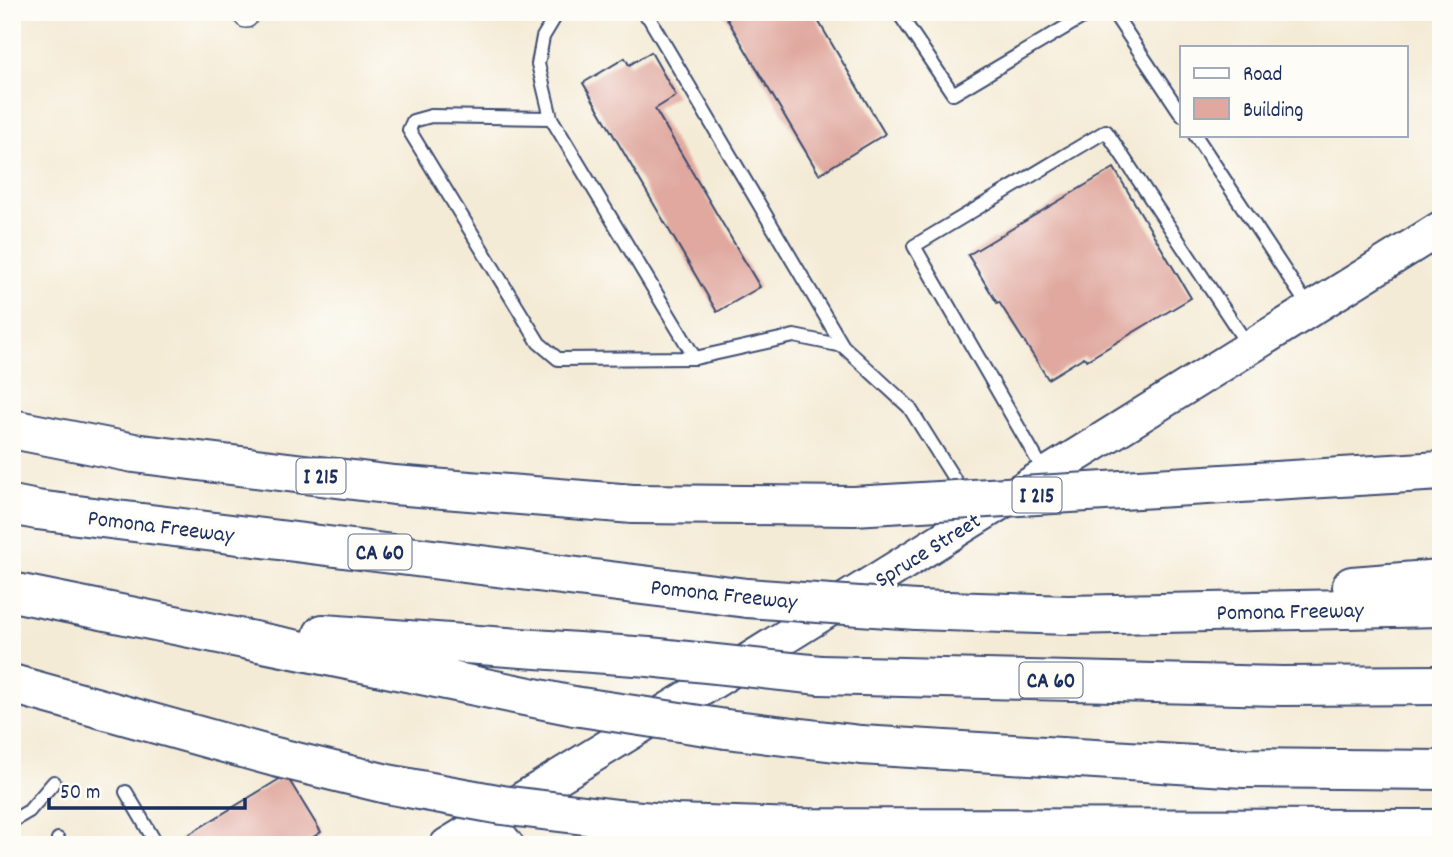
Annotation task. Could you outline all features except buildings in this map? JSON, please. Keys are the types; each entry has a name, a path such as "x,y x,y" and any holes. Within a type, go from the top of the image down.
{"highway":[{"name":"I 215","path":"12,429 134,453 394,485 633,504 853,506 1441,471"},
{"name":"Pomona Freeway","path":"12,505 50,512 747,598 916,610 1068,615 1441,607"},
{"path":"1068,615 1441,579"},
{"path":"12,592 574,706 726,729 861,744 1244,768 1441,770"},
{"name":"CA 60","path":"164,623 649,657 820,675 1282,686 1441,685"},
{"path":"12,684 252,751 387,784 502,805 618,819 796,828 1441,829"},
{"path":"1244,768 1441,757"}],"main road":[{"name":"Spruce Street","path":"447,845 1441,228"}],"street":[{"path":"492,818 513,845"}],"lane":[{"path":"558,12 543,37 538,64 551,118 695,358"},
{"path":"642,12 649,18 843,346 909,407 979,517"},
{"path":"898,12 953,94 1091,12"},
{"path":"1114,12 1180,113"},
{"path":"551,118 431,116 413,121 409,130 539,344 558,359 695,358 794,336 843,346"},
{"path":"1046,475 914,246 1106,131 1249,348"},
{"path":"1196,136 1310,309"},
{"path":"12,821 29,811 54,782"},
{"path":"126,792 157,845"}]}
